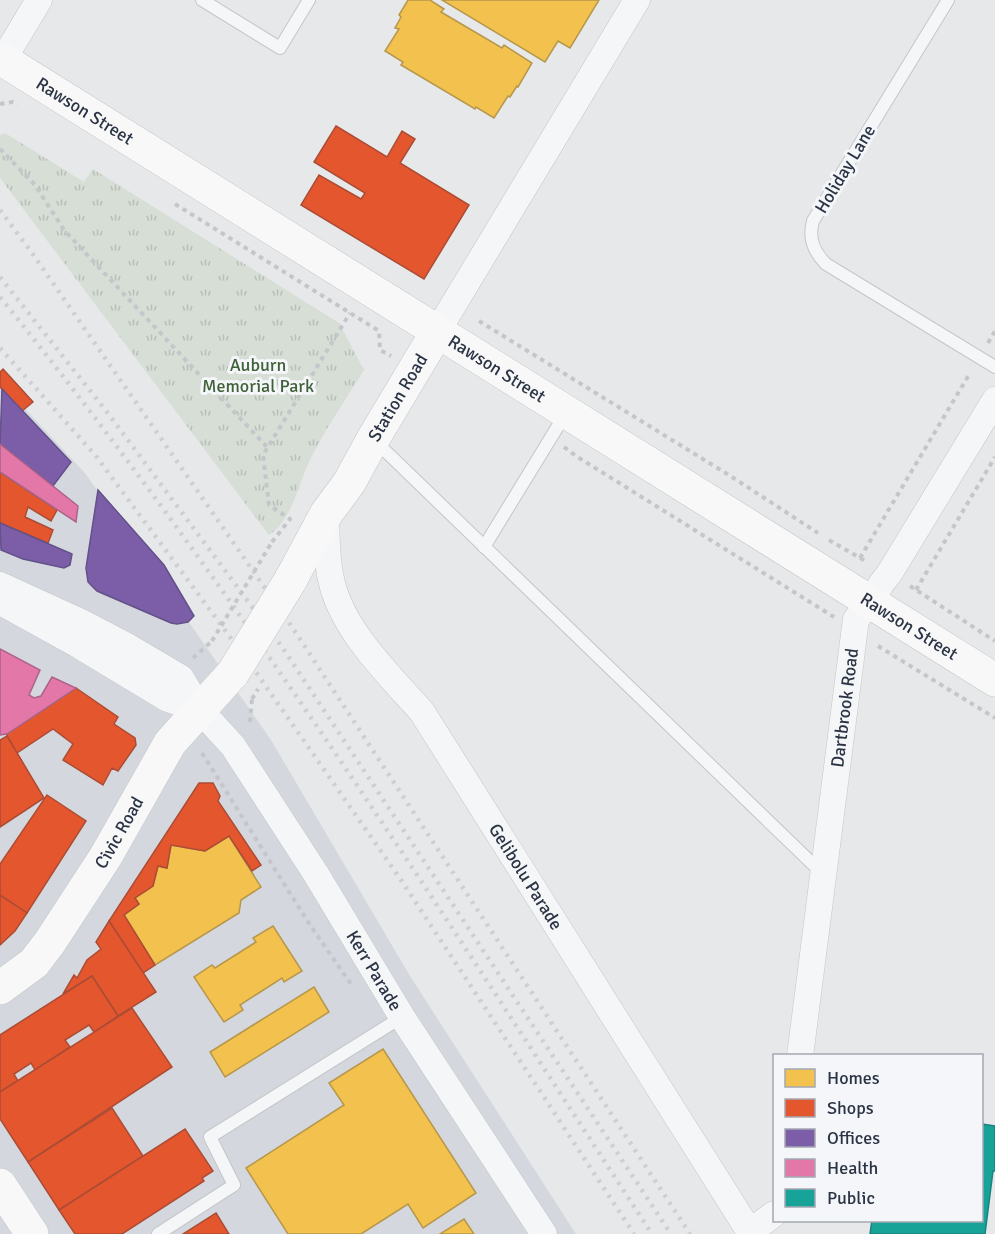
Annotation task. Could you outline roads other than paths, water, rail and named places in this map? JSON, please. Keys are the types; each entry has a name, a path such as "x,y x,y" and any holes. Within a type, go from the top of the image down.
{"main road":[{"name":"Rawson Street","path":"1,59 437,332 559,424 872,602 995,680"},
{"name":"Station Road","path":"233,673 290,581 326,514 349,483 437,332"},
{"name":"Civic Road","path":"0,988 34,963 50,942 106,856 170,743 233,673"},
{"path":"0,1185 32,1234"}],"street":[{"path":"1,59 39,0"},
{"name":"Station Road","path":"437,332 637,0"},
{"name":"Dartbrook Road","path":"800,1054 856,619 872,602 995,400"},
{"name":"Gelibolu Parade","path":"326,514 328,567 336,598 371,656 422,712 750,1233"},
{"name":"Kerr Parade","path":"0,585 81,622 181,678 200,710 226,737 239,755 402,1017 544,1234"},
{"name":"Kerr Parade","path":"0,602 80,646 168,699 200,710"},
{"path":"750,1233 773,1215"}],"lane":[{"path":"202,0 280,48 309,0"},
{"name":"Holiday Lane","path":"948,0 813,221 812,238 818,256 826,264 995,367"},
{"path":"483,547 559,424"},
{"path":"373,439 824,875"},
{"path":"158,1234 234,1185 210,1137 402,1017"}],"railway":[{"path":"0,210 292,627 690,1234"},
{"path":"0,277 107,412 282,647 671,1234"},
{"path":"0,297 88,409 257,640 418,876 652,1234"},
{"path":"0,348 96,456 258,675 401,880 634,1234"}],"park label":[{"name":"Auburn Memorial Park","path":"258,376"}]}
